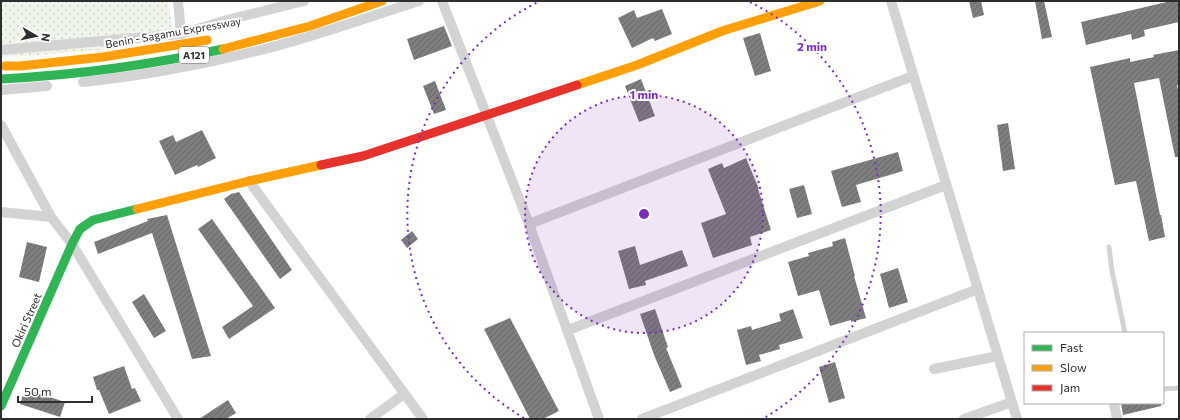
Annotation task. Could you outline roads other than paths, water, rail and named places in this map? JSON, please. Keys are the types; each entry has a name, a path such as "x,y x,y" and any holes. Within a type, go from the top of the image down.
{"main road":[{"name":"A121","path":"1,79 38,78 116,70 180,58 245,44 311,25 333,15 382,1"},
{"name":"Okiri Street","path":"1,406 72,244 80,229 93,220 249,181 363,156 637,65 722,31 820,1"},
{"name":"Benin - Sagamu Expressway","path":"1,66 20,66 103,57 215,38"}],"street":[{"path":"178,1 181,34"},
{"path":"1,50 88,44 181,34 227,20 304,1"},
{"path":"1,90 126,78 206,63 266,49 419,1"},
{"path":"442,1 530,224 599,419"},
{"path":"892,1 913,76 1017,419"},
{"path":"530,224 913,76"},
{"path":"1,125 51,217 72,244 178,419"},
{"path":"249,181 423,419"},
{"path":"568,330 946,185"},
{"path":"1,212 51,217"},
{"path":"642,419 978,289"},
{"path":"934,369 998,356"},
{"path":"370,419 404,394"},
{"path":"964,419 1012,402"},
{"path":"1114,404 1118,419"}],"lane":[{"path":"1109,247 1112,271 1125,332"},
{"path":"1164,388 1179,388"}]}
